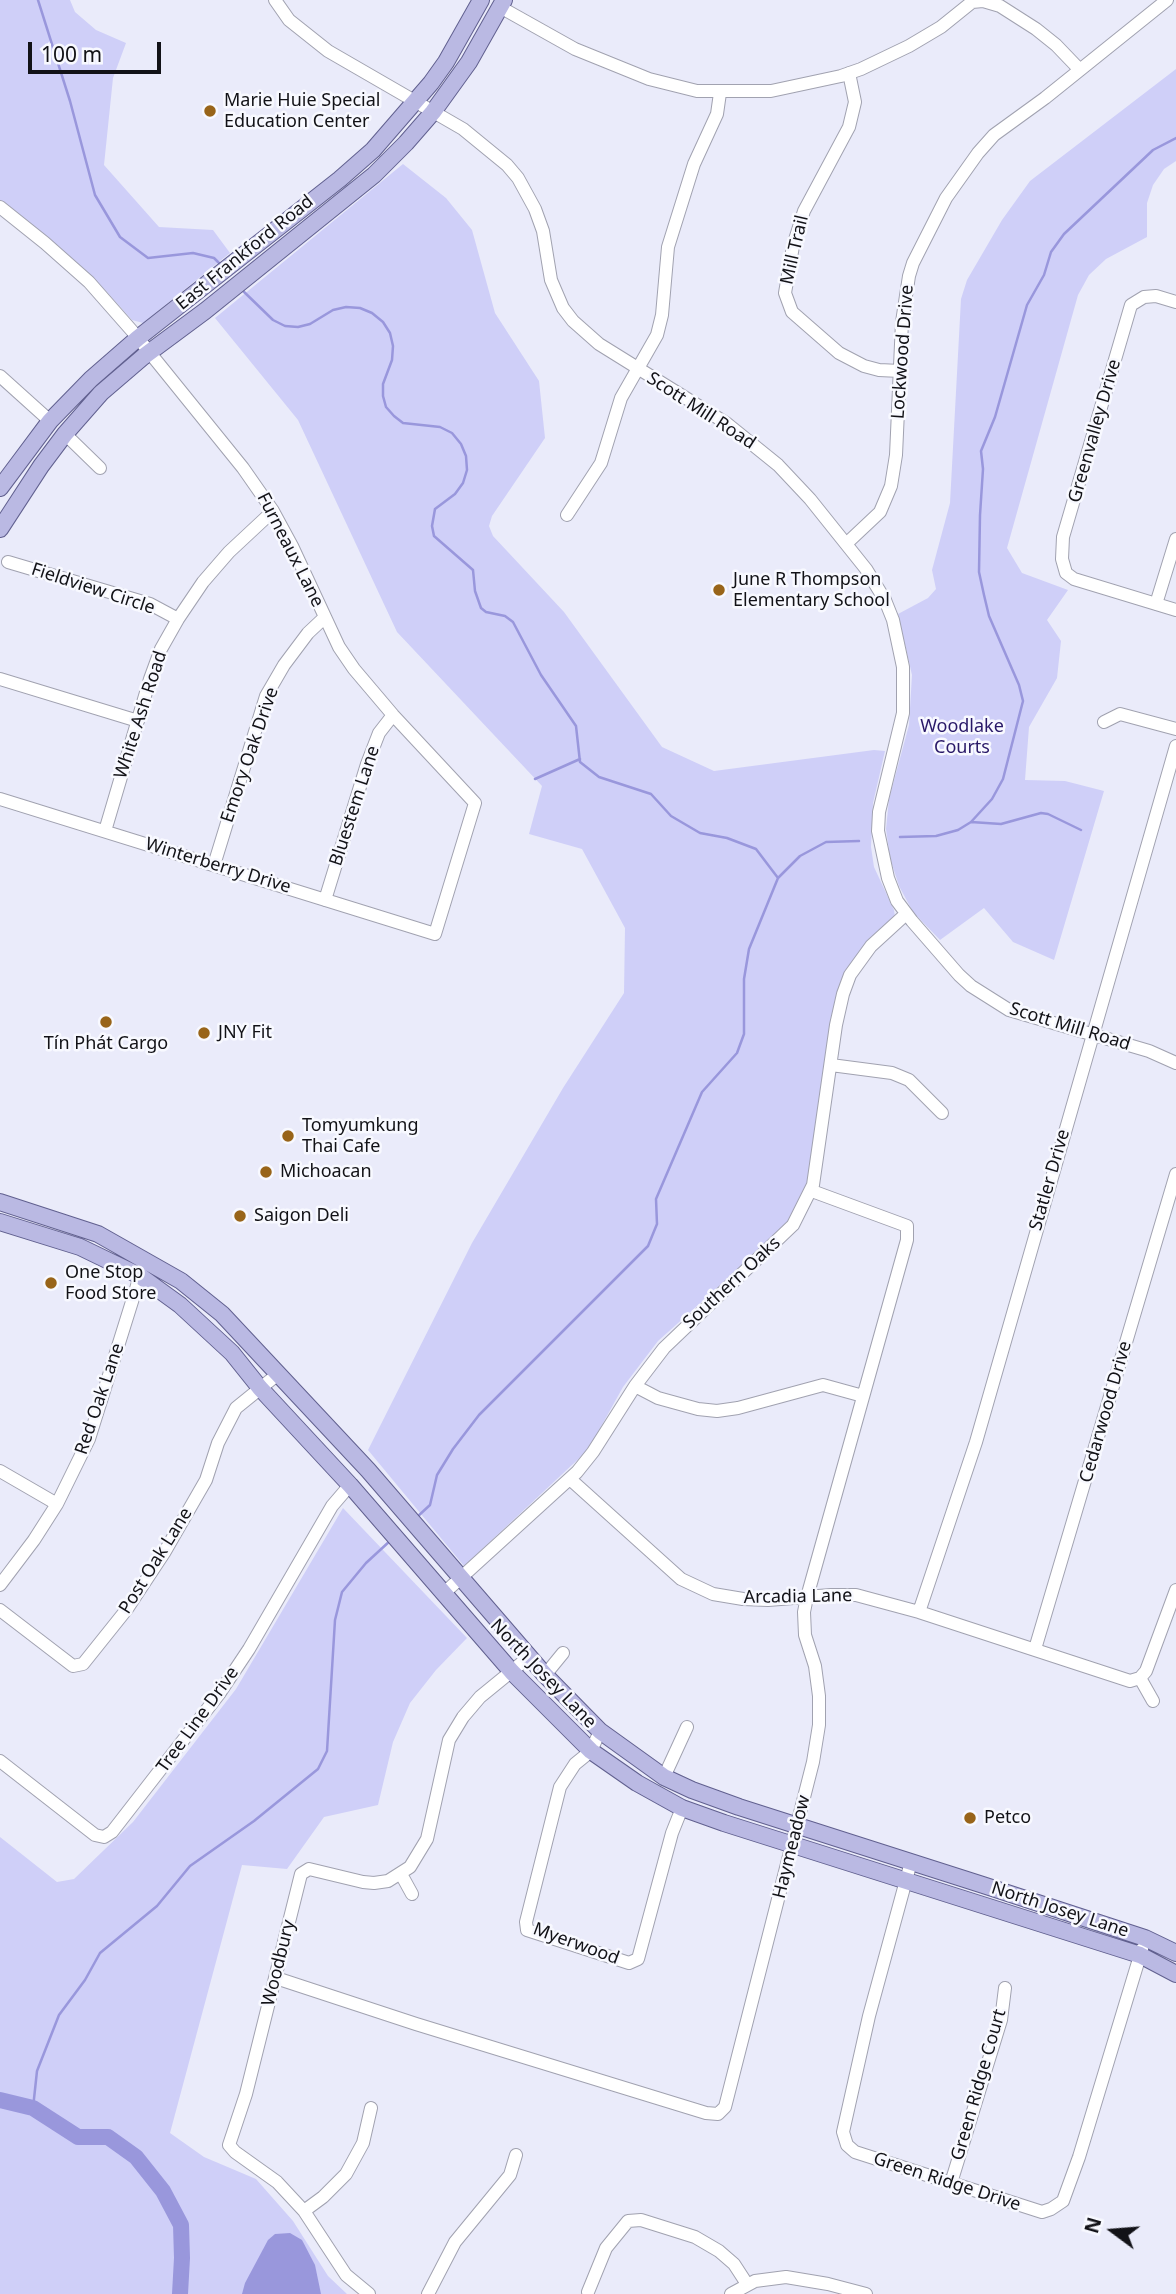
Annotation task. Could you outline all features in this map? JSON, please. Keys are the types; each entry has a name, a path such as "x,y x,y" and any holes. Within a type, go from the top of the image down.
{"main road":[{"name":"East Frankford Road","path":"0,488 50,421 91,379 138,338 341,179 373,150 416,102 446,62 481,0"},
{"name":"East Frankford Road","path":"0,527 65,434 101,393 386,165 433,112 469,62 502,3"},
{"path":"318,220 339,191 341,179"},
{"path":"0,509 18,476 18,461"},
{"name":"North Josey Lane","path":"0,1202 98,1234 181,1281 222,1314 368,1470 545,1675 600,1731 664,1777 703,1795 1145,1938 1176,1953"},
{"path":"39,1233 41,1214"},
{"name":"North Josey Lane","path":"0,1222 79,1247 140,1276 180,1305 216,1337 350,1485 512,1672 591,1751 637,1783 682,1808 905,1882 1140,1955 1176,1974"}],"street":[{"name":"Scott Mill Road","path":"275,0 289,20 317,43 481,142 518,178 535,209 543,231 551,280 563,308 586,334 638,370 696,404 755,446 802,489 866,569 885,600 898,639 903,667 903,713 879,812 878,831 888,878 897,901 906,914 959,975 988,998 1017,1013 1149,1051 1176,1063"},
{"name":"Lockwood Drive","path":"846,544 880,512 888,498 896,455 902,322 909,276 928,231 946,198 987,141 1167,0"},
{"path":"502,3 575,49 632,73 684,89 720,93 771,91 849,73 909,46 941,27 972,2 983,1 1000,6 1036,29 1080,70"},
{"name":"Mill Trail","path":"849,73 855,102 849,127 804,211 793,246 785,293 792,312 839,352 863,366 900,371"},
{"path":"567,514 601,463 621,398 657,335 662,315 668,247 694,164 717,114 720,93"},
{"name":"Furneaux Lane","path":"0,207 89,282 243,468 273,511 324,618 354,669 475,803 435,934"},
{"name":"Greenvalley Drive","path":"1156,604 1074,579 1066,573 1062,559 1063,537 1131,305 1144,297 1156,296 1176,302"},
{"path":"0,376 50,421"},
{"path":"65,434 100,468"},
{"name":"White Ash Road","path":"104,831 161,649 203,582 229,552 273,511"},
{"path":"1176,540 1156,604 1176,610"},
{"name":"Fieldview Circle","path":"8,562 150,604 178,619"},
{"name":"Emory Oak Drive","path":"214,865 266,696 284,665 308,633 324,618"},
{"path":"0,679 138,721"},
{"path":"1104,722 1120,714 1176,729"},
{"name":"Bluestem Lane","path":"325,900 367,764 379,733 393,715"},
{"name":"Statler Drive","path":"919,1612 976,1442 1176,746"},
{"name":"Winterberry Drive","path":"0,799 435,934"},
{"name":"Southern Oaks","path":"443,1594 570,1479 593,1452 635,1385 664,1348 793,1225 812,1191 839,1007 850,975 871,946 906,914"},
{"path":"831,1065 891,1073 909,1080 942,1113"},
{"name":"Cedarwood Drive","path":"1035,1649 1176,1174"},
{"name":"Haymeadow","path":"276,1978 590,2079 706,2113 719,2114 725,2106 793,1846 819,1725 815,1666 805,1635 804,1612 807,1597 907,1240 907,1226 812,1191"},
{"name":"Red Oak Lane","path":"0,1585 57,1504 96,1422 140,1276"},
{"name":"Post Oak Lane","path":"0,1610 73,1666 83,1664 127,1609 164,1553 206,1480 218,1443 236,1408 278,1374"},
{"path":"635,1385 658,1398 698,1409 718,1411 823,1385 863,1396"},
{"path":"0,1471 57,1504"},
{"name":"Arcadia Lane","path":"570,1479 657,1559 690,1584 713,1594 743,1599 856,1595 919,1612 1130,1681 1140,1678"},
{"name":"Tree Line Drive","path":"0,1760 95,1835 104,1837 112,1832 219,1694 332,1506 350,1485"},
{"path":"1153,1701 1140,1678 1150,1662 1176,1590"},
{"path":"545,1675 563,1653"},
{"path":"412,1894 401,1874 421,1852 427,1839 449,1740 463,1717 480,1698 529,1657"},
{"path":"664,1777 687,1727"},
{"name":"Myerwood","path":"600,1731 591,1751 575,1764 559,1787 526,1922 527,1930 629,1963 638,1959 682,1808"},
{"name":"Green Ridge Drive","path":"911,1862 869,2016 843,2132 847,2144 855,2152 1042,2212 1063,2201 1094,2109 1145,1938"},
{"name":"Woodbury","path":"304,2211 277,2182 229,2145 246,2094 298,1881 304,1870 309,1869 363,1882 388,1881 401,1874"},
{"name":"Green Ridge Court","path":"951,2183 1001,2020 1005,1987"},
{"path":"369,2294 346,2275 304,2211 346,2174 363,2143 371,2108"},
{"path":"428,2294 455,2242 510,2175 516,2155"},
{"path":"588,2292 606,2248 628,2221 640,2220 695,2237 719,2251 734,2264 747,2284"},
{"path":"731,2294 747,2284 786,2277 866,2294"}],"green space":[{"path":"0,0 70,0 75,12 96,30 126,43 113,78 104,165 159,227 213,230 230,253 143,323 132,320 106,291 0,200"},
{"name":"Woodlake Courts","path":"1176,69 1176,161 1164,169 1153,185 1147,203 1147,237 1106,259 1089,275 1078,295 1007,548 1022,573 1068,590 1047,620 1061,641 1057,678 1029,727 1025,780 1065,781 1104,791 1054,960 1013,942 984,908 940,940 913,912 899,886 890,858 886,829 889,799 909,725 912,675 898,614 928,598 936,589 932,570 950,503 961,299 967,280 1002,220 1030,181"},
{"path":"403,164 446,198 472,230 495,313 539,381 545,438 492,516 489,526 493,536 564,612 662,747 714,771 874,750 885,751 873,803 871,847 874,867 895,917 842,982 831,1017 810,1172 802,1198 793,1214 783,1229 658,1341 623,1387 588,1450 464,1566 368,1450 472,1243 563,1088 624,993 625,928 582,849 529,834 542,786 397,632 298,420 215,318"},
{"path":"343,1508 467,1638 436,1670 410,1703 393,1742 378,1805 324,1817 287,1869 242,1865 170,2133 204,2157 256,2179 293,2221 328,2276 347,2294 0,2294 0,1837 57,1882 74,1879 133,1822 236,1689"}],"shaded area":[{"path":"290,2233 302,2240 315,2265 321,2294 242,2294 268,2240 275,2234"}],"waterway":[{"path":"38,0 70,101 95,195 120,237 148,258 193,253 214,258 221,265"},
{"path":"900,837 936,836 958,830 971,822 992,799 1003,779 1023,701 1019,685 989,616 979,572 983,469 981,451 995,417 1027,305 1044,275 1051,252 1064,234 1153,150 1176,138"},
{"path":"241,289 273,320 285,326 310,324 333,310 346,307 360,308 383,322 390,333 393,346 392,360 383,384 386,407 403,423 440,427 452,433 466,456 467,470 463,483 455,494 435,509 432,526 434,536 473,570 475,591 481,608 486,612 505,616 513,622 541,675 576,726 580,762 599,777 651,794 671,816 700,833 727,838 756,849 778,878 749,949 744,979 744,1034 737,1053 702,1092 656,1199 657,1224 648,1246 479,1415 437,1475 430,1505 417,1517"},
{"path":"535,779 580,759"},
{"path":"971,822 1001,824 1041,813 1081,830"},
{"path":"778,878 800,856 826,842 859,841"},
{"path":"33,2108 37,2071 59,2015 85,1980 100,1953 157,1906 190,1866 254,1821 318,1769 327,1751 335,1620 342,1592 366,1563 391,1540"},
{"path":"0,2100 33,2108 78,2137 108,2137 136,2157 163,2191 181,2225 180,2294"}],"place":[{"name":"Marie Huie Special Education Center","path":"210,111"},
{"name":"June R Thompson Elementary School","path":"719,590"},
{"name":"Tín Phát Cargo","path":"106,1022"},
{"name":"JNY Fit","path":"204,1033"},
{"name":"Tomyumkung Thai Cafe","path":"288,1136"},
{"name":"Michoacan","path":"266,1172"},
{"name":"Saigon Deli","path":"240,1216"},
{"name":"One Stop Food Store","path":"51,1283"},
{"name":"Petco","path":"970,1818"}]}
